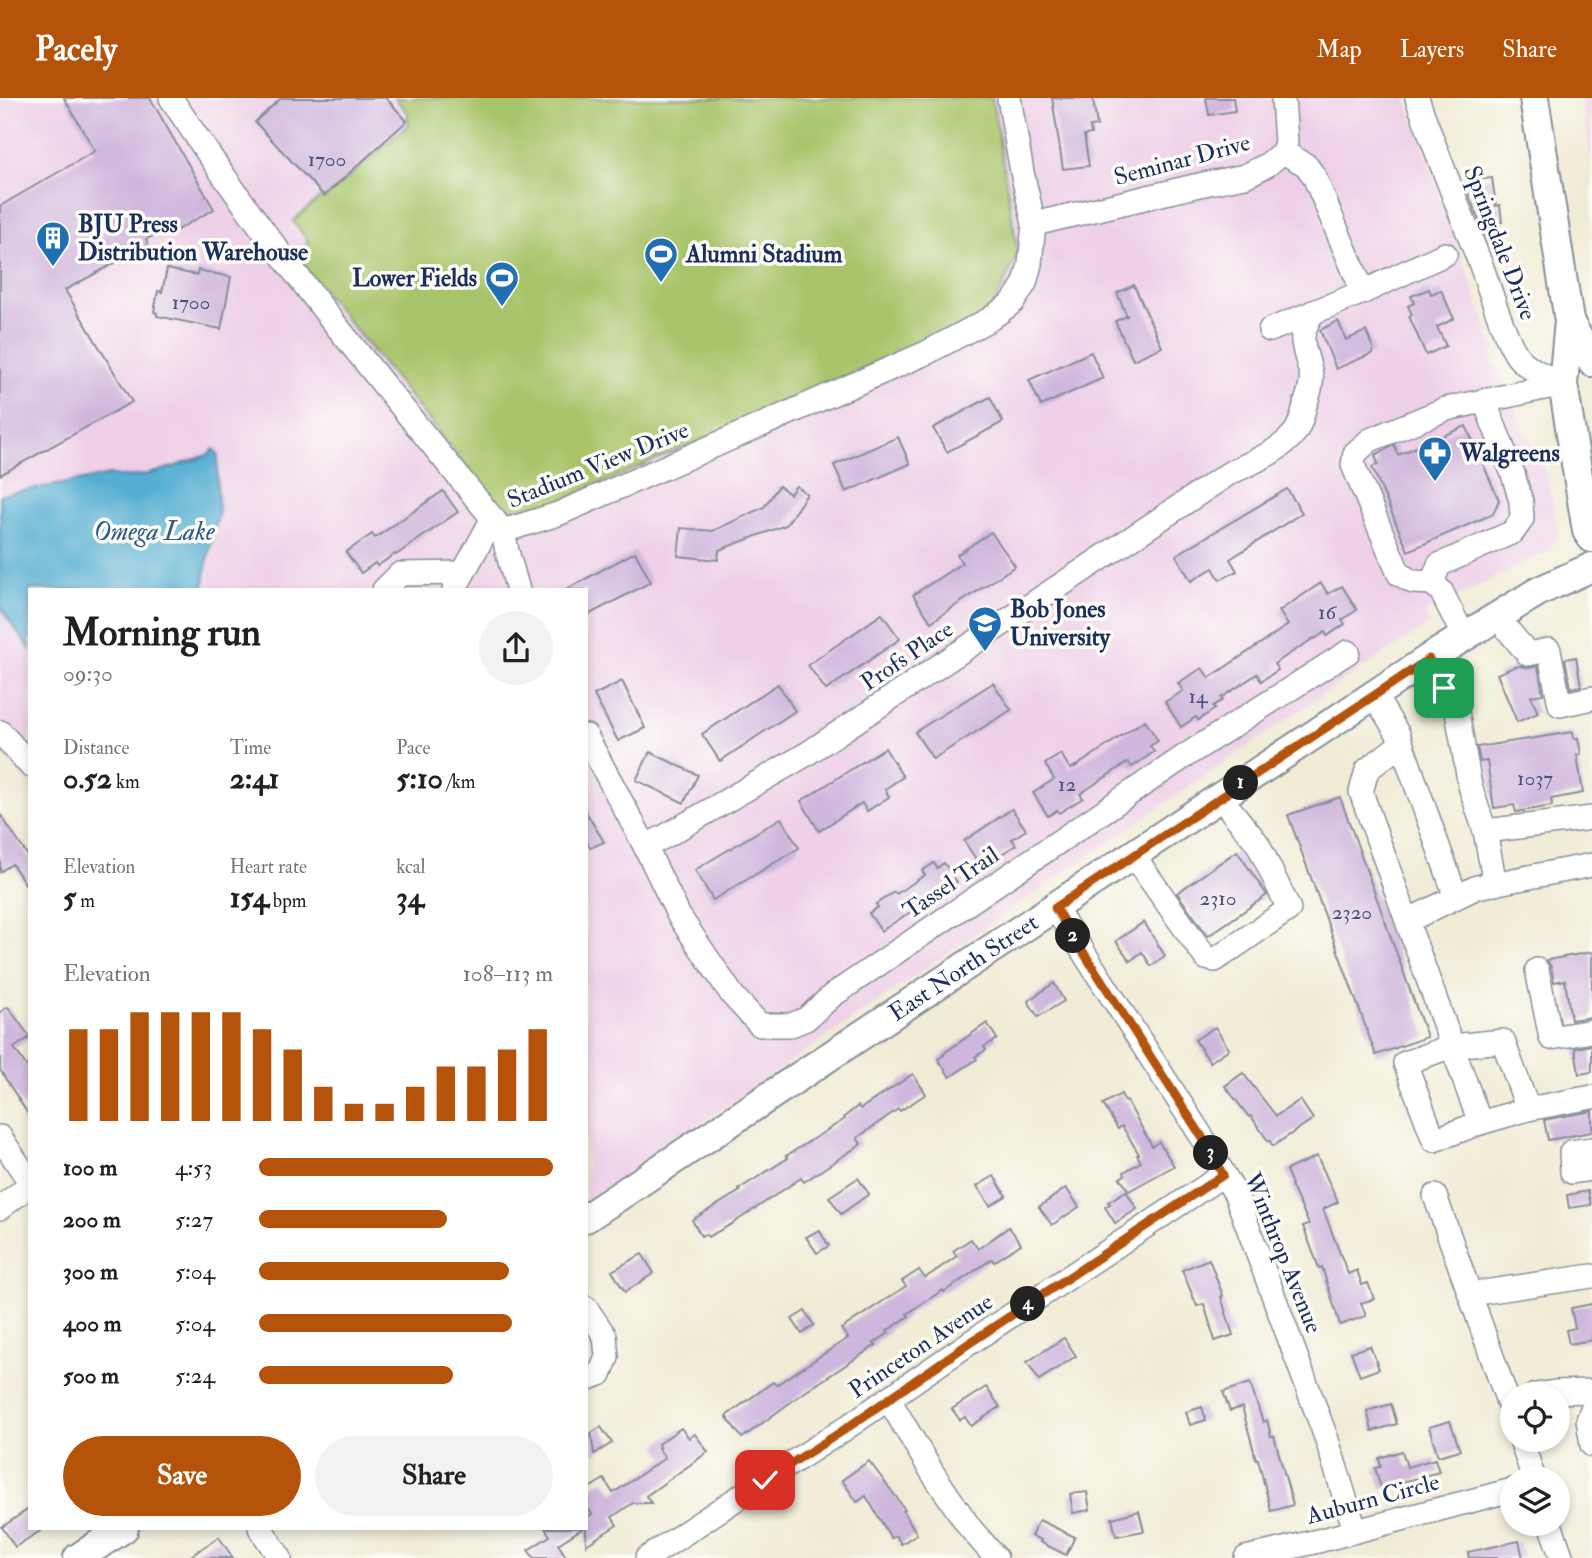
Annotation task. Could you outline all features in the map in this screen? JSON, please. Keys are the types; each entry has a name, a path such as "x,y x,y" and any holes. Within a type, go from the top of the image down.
{"main road":[{"path":"1534,98 1569,321 1563,384 1587,531 1592,538"},
{"path":"1569,321 1592,362"},
{"name":"East North Street","path":"588,1217 1429,659 1539,591 1592,567"},
{"path":"78,1558 121,1530"}],"street":[{"name":"Stadium View Drive","path":"171,98 276,249 387,390 498,524 547,519 719,445 926,353 990,319 1013,302 1025,283 1034,224 1009,98"},
{"path":"1283,98 1286,142 1283,152"},
{"name":"Springdale Drive","path":"1417,98 1436,153 1517,355 1527,366 1563,384"},
{"name":"Seminar Drive","path":"1034,224 1245,176 1267,165 1283,152 1306,165 1314,176 1363,292"},
{"path":"1270,330 1363,292 1445,254"},
{"name":"Profs Place","path":"645,846 805,754 1228,474 1289,440 1298,428 1309,395 1312,378 1303,338 1313,312"},
{"path":"1464,637 1441,592 1432,583 1413,582 1399,574 1353,465 1354,453 1370,440 1446,409 1563,384"},
{"path":"1432,583 1438,565 1513,532 1522,519 1521,500 1513,474 1484,400"},
{"path":"386,588 400,574 458,581 498,524"},
{"path":"498,524 517,588"},
{"path":"1497,617 1528,654 1549,650 1560,705 1592,698"},
{"name":"Tassel Trail","path":"645,846 679,916 733,996 760,1025 791,1025 806,1018 833,995 1185,756 1348,652"},
{"path":"1429,659 1457,712 1470,786 1485,831 1495,884"},
{"path":"1374,695 1398,734 1456,897"},
{"path":"0,732 28,763"},
{"path":"588,740 645,846"},
{"path":"1401,744 1367,770 1361,792 1480,1123"},
{"path":"1133,855 1206,958 1215,960 1289,909 1258,844 1220,797"},
{"path":"1485,831 1592,818"},
{"path":"1407,921 1477,887 1592,865"},
{"name":"Winthrop Avenue","path":"1055,908 1202,1137 1236,1195 1328,1440 1355,1531"},
{"path":"1537,970 1551,1038 1592,1031"},
{"path":"1528,1109 1503,1041 1452,1046 1405,1063 1434,1140 1528,1109 1592,1097"},
{"path":"0,1137 28,1181"},
{"path":"1592,1149 1571,1152 1572,1172 1592,1169"},
{"name":"Princeton Avenue","path":"650,1557 1223,1175"},
{"path":"0,1208 28,1186"},
{"path":"1435,1196 1502,1382"},
{"path":"1470,1294 1592,1276"},
{"path":"588,1311 606,1336 607,1357 600,1374 588,1378"},
{"path":"1570,1392 1592,1391"},
{"path":"889,1400 955,1506 996,1558"},
{"path":"1592,1409 1588,1420 1592,1445"},
{"name":"Auburn Circle","path":"1246,1558 1322,1541 1500,1493"},
{"path":"261,1530 280,1558"},
{"path":"1554,1536 1562,1558"}],"shaded area":[{"name":"Bob Jones University","path":"0,98 1406,98 1495,351 1491,355 1545,473 1559,533 1549,551 1424,613 1430,624 1339,683 588,1202 588,588 28,588 28,783 0,751"},
{"path":"1581,98 1592,98 1592,161"}],"green space":[{"name":"Alumni Stadium","path":"395,98 992,98 1018,253 990,314 529,515 499,506 294,255 309,242 293,221 322,196 325,198 409,124 408,113"}],"water":[{"name":"Omega Lake","path":"214,449 218,454 219,511 203,588 28,588 28,646 0,605 0,495 110,475 122,477 147,474 208,455"}],"building":[{"name":"BJU Press Distribution Warehouse","path":"64,98 150,98 214,209 175,231 172,227 146,239 148,245 65,290 132,402 0,475 0,206 95,151"},
{"path":"281,98 386,98 407,121 324,196 255,122"},
{"path":"1052,98 1093,98 1097,126 1090,127 1091,134 1084,135 1089,166 1063,169"},
{"path":"1206,98 1233,98 1235,111 1209,115"},
{"path":"1492,178 1496,206 1500,205 1502,222 1498,223 1500,240 1487,241 1466,181"},
{"path":"167,269 197,275 198,270 231,277 221,329 157,316 154,312 158,291 162,292"},
{"path":"1134,285 1162,347 1133,360 1115,321 1127,316 1117,293"},
{"path":"1429,289 1431,294 1441,290 1454,319 1437,327 1446,346 1426,355 1409,316 1412,315 1408,306 1414,303 1411,296"},
{"path":"1338,321 1346,340 1366,331 1373,353 1336,369 1320,330"},
{"path":"1091,352 1103,378 1041,406 1029,380"},
{"path":"990,397 1003,422 947,452 933,428"},
{"name":"Walgreens","path":"1466,426 1499,500 1493,514 1408,551 1372,467 1378,464 1375,455 1394,445 1398,455"},
{"path":"898,437 910,464 846,492 834,465"},
{"path":"779,486 790,494 796,486 807,494 786,525 719,550 718,560 678,556 681,528 713,531 764,507"},
{"path":"1287,489 1302,513 1230,559 1237,571 1220,580 1213,568 1191,581 1176,555"},
{"path":"443,491 458,512 396,555 377,566 375,563 361,573 346,552 372,534 375,538"},
{"path":"991,532 1015,566 931,622 913,595 962,563 957,555"},
{"path":"635,552 651,582 588,615 588,588 569,588"},
{"path":"1321,583 1328,594 1342,586 1357,610 1342,620 1345,624 1327,636 1325,632 1314,638 1274,664 1278,670 1261,681 1257,674 1221,698 1223,700 1213,706 1215,709 1181,727 1165,702 1183,691 1178,683 1202,668 1209,678 1288,625 1279,611"},
{"path":"882,614 900,639 826,690 808,665"},
{"path":"1576,657 1581,686 1571,688 1565,659"},
{"path":"1521,666 1538,666 1543,694 1531,696 1538,713 1517,722 1497,674"},
{"path":"622,681 645,728 618,741 594,695"},
{"path":"993,683 1011,710 933,759 915,732"},
{"path":"778,684 795,711 720,761 702,734"},
{"path":"1145,720 1158,741 1150,746 1154,752 1132,767 1128,762 1080,794 1083,798 1059,813 1057,810 1048,816 1033,793 1054,779 1045,764 1061,754 1070,769 1075,767"},
{"path":"1573,732 1574,739 1578,738 1581,754 1577,755 1583,793 1551,799 1552,806 1516,812 1514,805 1494,808 1487,761 1480,762 1477,747"},
{"path":"885,748 903,777 885,789 889,797 867,811 862,803 819,831 801,801"},
{"path":"650,752 698,775 684,803 636,780"},
{"path":"1340,797 1427,1037 1376,1055 1288,815"},
{"path":"1012,809 1026,830 1012,839 1016,845 997,857 993,852 978,862 964,841"},
{"path":"0,814 28,856 28,888 12,864 0,872"},
{"path":"588,815 604,842 590,848 588,843"},
{"path":"781,818 799,848 713,900 695,870"},
{"path":"1237,851 1267,895 1208,936 1177,893"},
{"path":"934,863 937,868 944,863 957,882 881,931 869,913 878,907 876,904 925,875 922,871"},
{"path":"1144,922 1165,956 1151,966 1142,952 1130,961 1116,941"},
{"path":"1592,952 1592,1017 1571,1020 1565,980 1554,982 1547,960"},
{"path":"1054,983 1064,1001 1038,1017 1028,1001"},
{"path":"8,1007 28,1034 28,1038 14,1048 28,1068 28,1114 0,1070 0,1012"},
{"path":"987,1023 997,1039 984,1047 986,1050 975,1057 977,1059 950,1077 938,1059"},
{"path":"1215,1027 1229,1049 1210,1062 1195,1040"},
{"path":"1592,1045 1592,1072 1579,1074 1575,1048"},
{"path":"1243,1073 1276,1116 1300,1100 1313,1119 1273,1146 1225,1086"},
{"path":"913,1074 926,1094 900,1111 898,1109 857,1138 861,1144 804,1182 801,1178 732,1224 708,1237 706,1234 701,1236 692,1220 740,1191 739,1189 788,1158 786,1156 845,1119 844,1117 858,1106 860,1109"},
{"path":"1121,1094 1152,1146 1159,1142 1174,1166 1129,1191 1120,1178 1125,1175 1124,1172 1141,1162 1137,1155 1139,1154 1122,1126 1118,1129 1103,1104"},
{"path":"1592,1111 1592,1132 1548,1140 1544,1120"},
{"path":"1317,1156 1338,1202 1323,1209 1348,1274 1357,1270 1362,1285 1368,1283 1374,1299 1361,1303 1366,1316 1340,1325 1322,1267 1319,1268 1303,1226 1309,1224 1286,1170"},
{"path":"994,1176 1006,1196 990,1206 977,1186"},
{"path":"858,1178 869,1194 841,1214 829,1197"},
{"path":"1066,1188 1079,1207 1052,1225 1039,1207"},
{"path":"1126,1191 1137,1209 1115,1223 1105,1207 1110,1204 1108,1202"},
{"path":"1588,1191 1591,1205 1569,1208 1567,1195"},
{"path":"1009,1227 1021,1244 994,1262 992,1259 907,1314 909,1316 874,1343 876,1345 742,1438 726,1416 773,1382 776,1385 848,1338 841,1329 906,1286 902,1281 919,1270 925,1278 957,1256 953,1251 971,1239 978,1249"},
{"path":"819,1230 829,1246 817,1253 806,1237"},
{"path":"642,1254 654,1273 625,1292 612,1271"},
{"path":"1209,1259 1223,1296 1221,1297 1233,1335 1215,1341 1204,1304 1197,1306 1182,1270"},
{"path":"1592,1304 1592,1340 1569,1344 1566,1330 1575,1328 1571,1308"},
{"path":"805,1311 814,1325 802,1334 792,1319"},
{"path":"1064,1338 1076,1356 1039,1380 1027,1362"},
{"path":"1370,1346 1379,1369 1360,1376 1351,1352"},
{"path":"1250,1383 1263,1422 1267,1420 1271,1436 1274,1436 1293,1505 1271,1511 1242,1407 1230,1411 1223,1392"},
{"path":"986,1387 1000,1407 971,1426 965,1417 960,1420 952,1409"},
{"path":"1391,1404 1397,1424 1372,1431 1367,1411"},
{"path":"1202,1407 1206,1420 1190,1425 1186,1412"},
{"path":"1450,1421 1460,1450 1438,1456 1429,1427"},
{"path":"601,1427 612,1443 594,1454 591,1433"},
{"path":"681,1428 689,1438 695,1434 708,1452 646,1496 651,1503 633,1503 612,1517 617,1525 586,1545 588,1517 592,1514 588,1508 588,1489 604,1479 613,1493 665,1458 658,1444"},
{"path":"1402,1451 1407,1467 1435,1459 1439,1472 1381,1488 1375,1468 1381,1467 1379,1458"},
{"path":"869,1461 905,1510 903,1511 917,1534 901,1544 896,1536 891,1538 866,1496 857,1502 842,1480"},
{"path":"1087,1492 1090,1510 1073,1513 1070,1494"},
{"path":"28,1509 28,1530 42,1530 15,1547 2,1527"},
{"path":"1139,1511 1144,1531 1116,1536 1112,1518"},
{"path":"1039,1520 1075,1537 1066,1555 1031,1536"},
{"path":"546,1530 580,1530 558,1544 567,1558 534,1558 528,1550 550,1536"},
{"path":"219,1537 233,1558 188,1558"},
{"path":"1519,1541 1523,1558 1469,1558 1468,1552"}],"place":[{"name":"BJU Press Distribution Warehouse","path":"53,268"},
{"name":"Alumni Stadium","path":"661,284"},
{"name":"Lower Fields","path":"502,308"},
{"name":"Walgreens","path":"1435,483"},
{"name":"Bob Jones University","path":"985,653"}],"route":[{"path":"765,1480 841,1432 965,1346 1223,1175 1202,1137 1055,908 1429,659 1444,688"}]}
